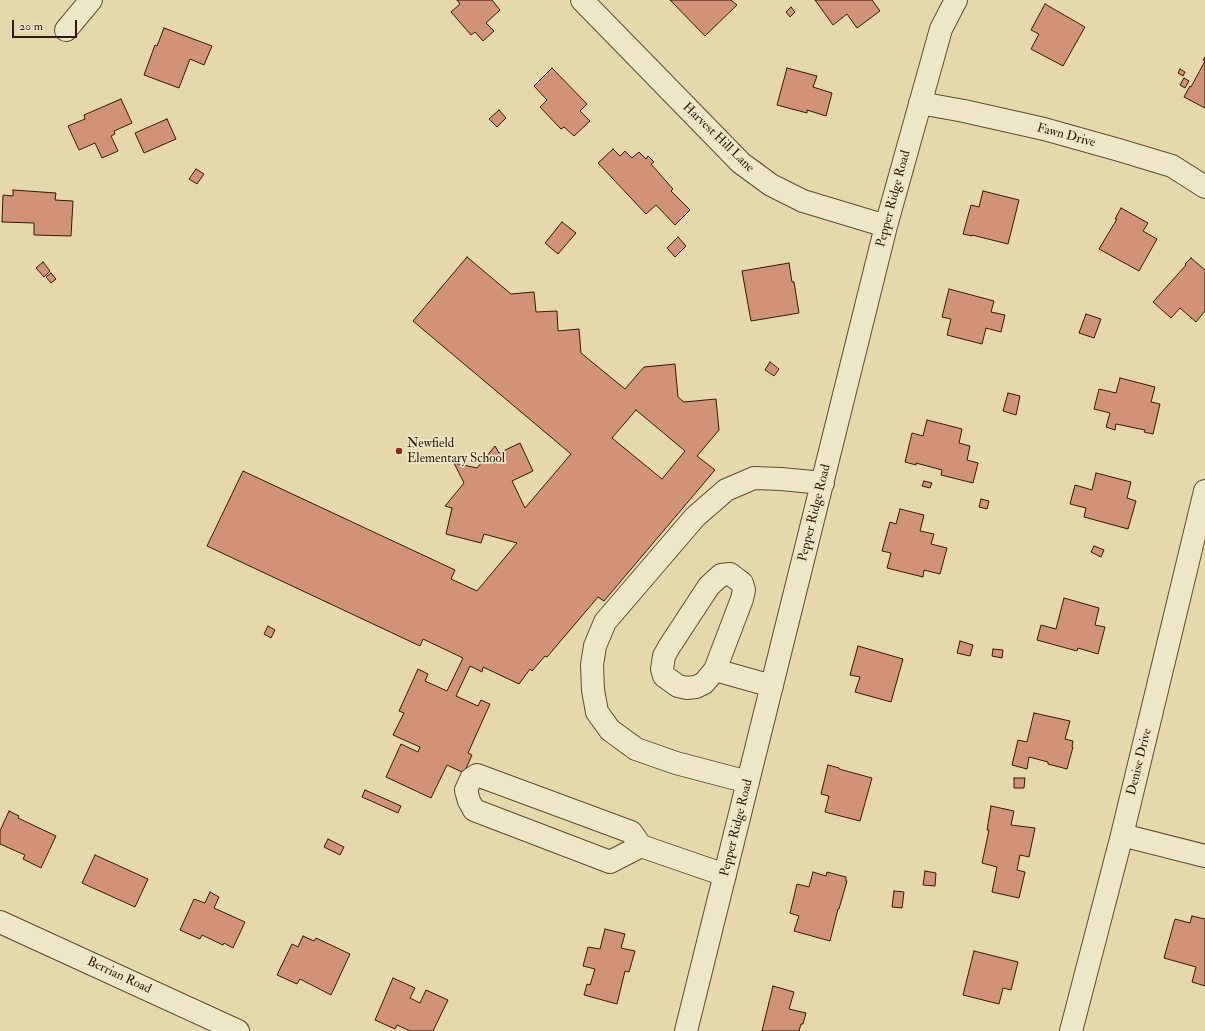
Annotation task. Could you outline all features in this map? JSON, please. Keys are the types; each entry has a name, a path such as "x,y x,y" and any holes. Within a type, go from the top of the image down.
{"street":[{"path":"66,30 91,0"},
{"name":"Harvest Hill Lane","path":"582,0 741,163 771,185 803,201 886,226"},
{"name":"Pepper Ridge Road","path":"686,1031 886,226 941,29 956,0"},
{"name":"Fawn Drive","path":"920,103 1044,129 1119,150 1172,166 1205,187"},
{"path":"748,782 676,763 636,749 610,730 597,712 592,665 595,646 606,622 695,517 726,490 754,478 823,483"},
{"name":"Denise Drive","path":"1071,1031 1122,835 1205,491"},
{"path":"730,574 742,583 744,590 715,670 704,683 696,687 687,688 678,686 671,682 664,676 662,669 664,656 668,647 709,586 721,575 730,574"},
{"path":"715,670 772,686"},
{"path":"641,846 610,862 474,810 469,801 466,790 471,779 477,775 632,832 641,846 725,875"},
{"path":"1122,835 1205,856"},
{"name":"Berrian Road","path":"0,922 238,1031"}],"building":[{"path":"457,0 492,0 500,10 486,23 494,31 483,41 475,32 471,35 451,12 460,4"},
{"path":"670,0 731,0 737,5 705,36"},
{"path":"815,0 872,0 880,11 857,28 847,14 833,25"},
{"path":"1045,4 1085,27 1063,66 1031,49 1039,34 1031,30"},
{"path":"791,7 795,12 790,17 786,12"},
{"path":"164,28 212,46 204,65 190,59 179,88 144,75 155,45 157,46"},
{"path":"1205,61 1205,108 1184,97"},
{"path":"552,68 587,104 580,111 590,121 574,136 564,127 561,129 540,107 547,100 534,86"},
{"path":"787,68 817,76 813,87 832,93 826,116 807,110 807,113 777,105"},
{"path":"1180,69 1185,72 1183,76 1178,73"},
{"path":"1184,78 1189,81 1185,88 1180,85"},
{"path":"121,99 132,123 114,131 115,134 111,136 118,151 102,158 95,143 79,150 68,126 85,119 84,115"},
{"path":"499,110 506,118 497,127 489,119"},
{"path":"167,119 176,139 144,153 135,133"},
{"path":"613,149 620,156 625,151 632,158 639,152 646,159 648,156 654,162 651,164 673,189 671,191 690,210 675,225 656,205 646,214 598,163"},
{"path":"196,169 204,174 197,184 189,179"},
{"path":"13,190 56,193 55,200 73,201 71,236 34,235 34,223 2,222 3,195 13,196"},
{"path":"983,191 1019,200 1008,244 963,234 971,205 979,207"},
{"path":"1121,208 1148,223 1143,231 1157,239 1139,271 1099,249 1117,219 1115,219"},
{"path":"562,222 576,233 558,254 545,243"},
{"path":"678,237 686,246 675,257 667,248"},
{"path":"467,257 511,294 534,292 536,312 557,311 558,331 579,329 581,353 625,389 644,367 675,364 678,397 684,402 716,399 719,430 697,456 715,470 604,601 598,597 547,657 545,656 532,671 530,669 519,684 483,667 482,672 470,666 456,696 478,706 481,700 490,704 468,753 472,755 464,773 447,765 431,798 386,777 401,744 418,752 420,747 393,735 404,713 399,711 418,669 428,674 425,681 447,691 463,658 423,639 420,646 207,546 243,471 455,570 451,579 477,591 517,543 484,534 481,543 446,534 452,508 445,506 464,483 454,463 477,468 495,446 499,453 520,443 533,471 512,481 525,508 571,454 413,321","holes":["636,410 685,451 662,479 612,438"]},
{"path":"1191,258 1205,270 1205,311 1196,322 1180,308 1171,318 1153,302"},
{"path":"43,262 50,271 44,277 36,268"},
{"path":"789,263 799,313 751,321 742,271"},
{"path":"51,273 56,279 51,283 46,277"},
{"path":"949,289 994,301 991,312 1005,315 1001,332 986,328 982,344 947,335 951,319 942,317"},
{"path":"1086,314 1101,319 1094,338 1079,333"},
{"path":"770,362 779,369 774,376 765,370"},
{"path":"1120,378 1155,387 1151,402 1160,404 1153,434 1144,432 1145,430 1116,424 1115,430 1106,427 1110,413 1094,409 1099,389 1116,393"},
{"path":"1008,393 1020,396 1016,415 1003,411"},
{"path":"927,420 962,429 959,443 970,446 967,460 978,463 973,483 941,475 942,470 916,463 916,465 905,462 912,433 923,436"},
{"path":"1096,473 1131,482 1127,498 1136,501 1128,529 1084,517 1086,508 1070,504 1075,485 1092,490"},
{"path":"924,481 932,483 930,488 922,486"},
{"path":"981,499 989,501 987,509 979,507"},
{"path":"900,509 924,515 920,531 934,534 931,544 947,548 940,574 924,570 923,577 887,568 891,553 882,551 890,522 896,524"},
{"path":"1094,546 1104,550 1101,557 1091,552"},
{"path":"1064,598 1099,608 1095,625 1105,627 1098,654 1078,648 1077,651 1037,640 1041,625 1056,629"},
{"path":"268,626 275,630 271,638 264,634"},
{"path":"960,641 973,645 970,656 957,653"},
{"path":"858,646 903,659 891,702 855,692 860,677 850,675"},
{"path":"993,649 1003,650 1002,658 992,656"},
{"path":"1034,713 1070,721 1065,739 1073,741 1073,747 1067,769 1029,757 1027,769 1012,765 1018,740 1027,742"},
{"path":"828,765 872,778 860,821 825,812 829,796 821,794"},
{"path":"1014,778 1025,778 1024,788 1014,788"},
{"path":"365,790 401,806 398,813 362,797"},
{"path":"991,806 1014,811 1011,825 1035,828 1029,857 1020,855 1017,870 1025,872 1019,898 992,892 997,867 982,863 989,830 987,830"},
{"path":"9,811 19,816 18,818 56,836 41,868 23,859 25,855 0,844 0,831"},
{"path":"328,839 344,847 340,855 324,847"},
{"path":"95,855 148,879 135,907 82,883"},
{"path":"925,871 936,873 935,886 923,885"},
{"path":"813,872 826,876 827,872 846,877 847,881 830,941 794,931 799,916 790,913 797,884 809,887"},
{"path":"894,891 904,892 902,908 892,907"},
{"path":"210,892 219,897 214,908 245,922 233,948 202,935 200,939 180,930 194,899 205,903"},
{"path":"1192,916 1205,919 1205,986 1192,982 1196,967 1164,958 1175,919 1190,923"},
{"path":"605,929 625,934 621,948 635,951 629,972 625,971 617,1004 584,995 587,984 590,985 595,969 583,966 588,947 600,949"},
{"path":"303,936 314,941 316,938 350,954 331,995 300,979 297,984 277,975 292,944 298,947"},
{"path":"974,951 1018,962 1011,990 1003,988 999,1004 963,995"},
{"path":"393,978 415,988 410,998 420,1003 426,990 448,1000 433,1031 410,1031 397,1025 395,1029 375,1020"},
{"path":"773,986 794,992 789,1009 806,1013 799,1031 762,1031"}],"place":[{"name":"Newfield Elementary School","path":"399,451"}]}
